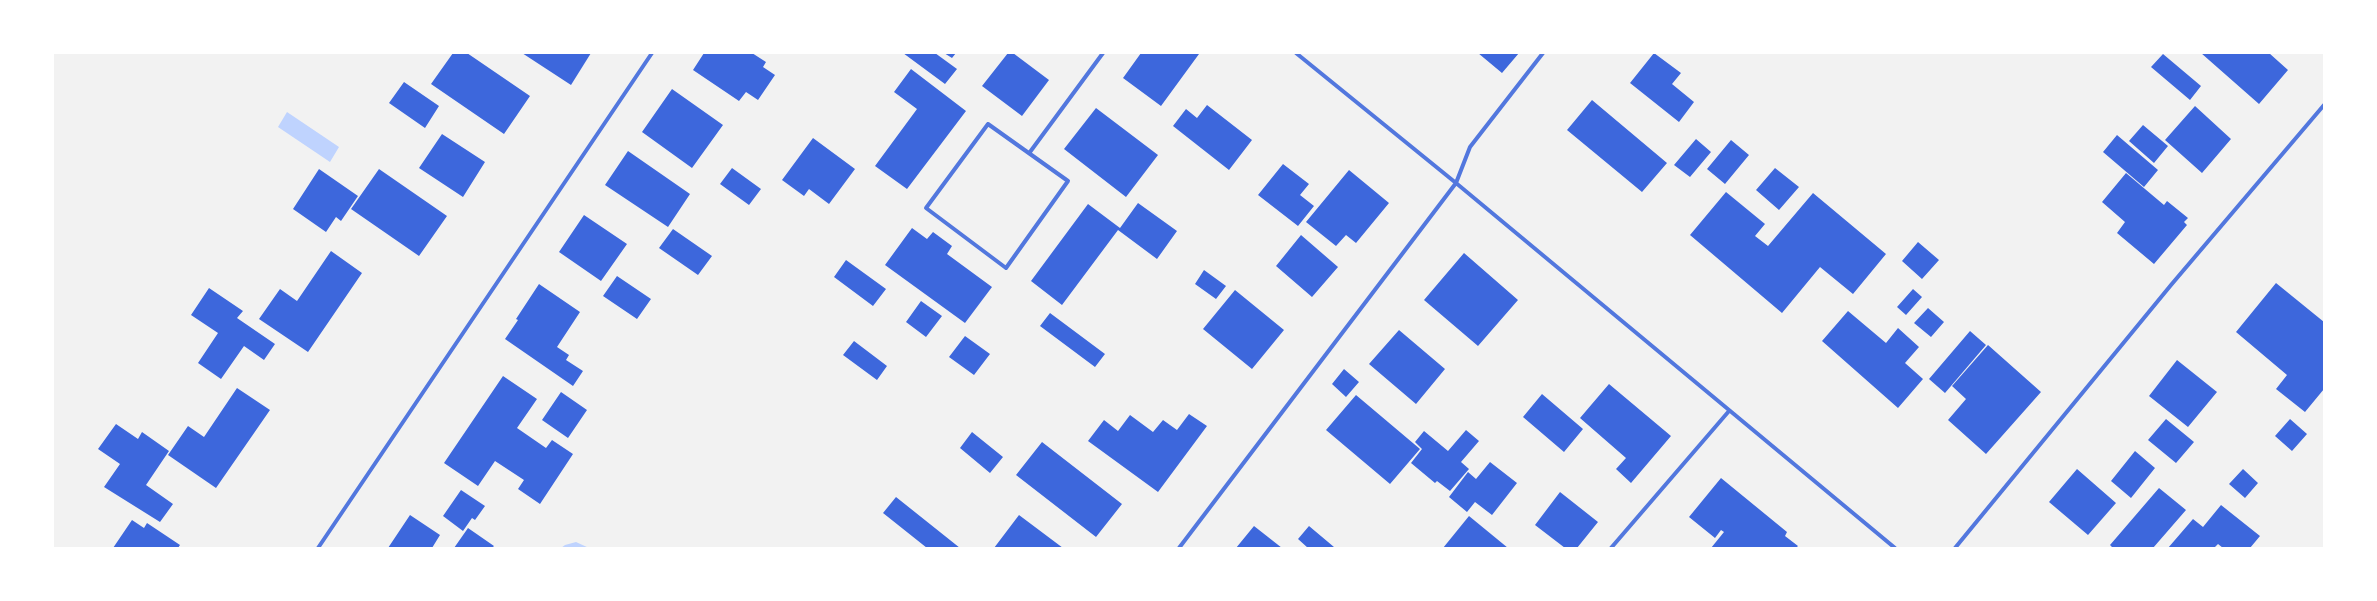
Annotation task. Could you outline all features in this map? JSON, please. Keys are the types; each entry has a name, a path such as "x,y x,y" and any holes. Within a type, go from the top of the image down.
{"street":[{"path":"318,548 652,53"},
{"path":"1030,152 1103,53"},
{"path":"1296,53 1456,183 1895,548"},
{"path":"1179,548 1456,183 1470,147 1544,53"},
{"path":"1955,548 2170,285 2324,105"},
{"path":"988,124 1030,152 1068,181 1006,268 926,208 988,124"},
{"path":"1611,548 1729,411"}],"water":[{"path":"287,112 339,147 330,162 278,127"},
{"path":"576,542 589,548 561,548 565,545"}],"building":[{"path":"453,53 467,53 530,96 504,134 431,84"},
{"path":"522,53 591,53 571,85"},
{"path":"704,53 752,53 766,62 763,67 775,75 758,100 746,92 739,101 693,70"},
{"path":"903,53 935,53 957,69 945,84"},
{"path":"944,53 956,53 952,58"},
{"path":"1008,53 1013,53 1049,80 1022,116 982,86"},
{"path":"1141,53 1199,54 1161,106 1123,78"},
{"path":"1478,53 1519,53 1502,73"},
{"path":"1654,53 1681,73 1672,84 1694,102 1679,122 1630,83"},
{"path":"2201,53 2269,53 2288,70 2259,104"},
{"path":"2163,54 2201,86 2190,100 2151,67"},
{"path":"911,69 966,111 907,189 875,166 917,109 894,92"},
{"path":"404,82 439,106 425,128 389,103"},
{"path":"672,89 723,125 692,168 642,132"},
{"path":"1592,100 1667,163 1642,192 1567,130"},
{"path":"1207,105 1252,140 1229,170 1173,126 1186,109 1197,118"},
{"path":"2195,106 2231,139 2202,173 2165,140"},
{"path":"1096,108 1158,155 1126,197 1064,149"},
{"path":"2143,125 2168,146 2154,163 2129,141"},
{"path":"442,134 485,162 463,197 419,168"},
{"path":"2117,135 2158,170 2144,187 2103,152"},
{"path":"813,138 855,169 829,204 809,189 804,196 782,180"},
{"path":"1696,139 1711,152 1690,177 1674,165"},
{"path":"1731,140 1749,155 1725,184 1707,169"},
{"path":"628,151 690,194 668,227 605,185"},
{"path":"1283,164 1309,184 1300,195 1314,206 1298,226 1258,195"},
{"path":"732,168 761,189 749,205 720,184"},
{"path":"1775,168 1799,187 1779,210 1756,190"},
{"path":"319,169 358,196 341,221 336,217 326,232 293,209"},
{"path":"379,169 447,216 419,256 351,209"},
{"path":"1349,170 1389,203 1356,243 1346,235 1336,246 1306,222"},
{"path":"2126,173 2164,205 2167,201 2188,218 2184,222 2187,225 2154,264 2117,233 2125,222 2102,202"},
{"path":"1726,192 1765,224 1755,236 1768,246 1813,193 1886,254 1853,294 1820,267 1782,313 1690,235"},
{"path":"1138,203 1177,231 1157,259 1118,230 1062,305 1031,281 1088,204 1120,228"},
{"path":"584,215 627,244 601,281 559,252"},
{"path":"912,228 927,239 933,232 952,246 947,254 992,287 965,323 885,265"},
{"path":"673,229 712,256 698,275 659,248"},
{"path":"1301,235 1338,267 1312,297 1276,266"},
{"path":"1918,242 1939,260 1922,279 1902,261"},
{"path":"331,251 362,273 308,352 259,319 280,289 297,301"},
{"path":"1464,253 1518,300 1478,346 1424,300"},
{"path":"846,260 886,289 873,306 834,277"},
{"path":"1204,270 1226,286 1216,299 1195,284"},
{"path":"617,276 651,299 637,319 603,296"},
{"path":"2276,283 2324,322 2324,389 2305,412 2276,389 2287,375 2236,332"},
{"path":"539,284 580,312 557,347 569,355 566,360 583,371 573,386 505,339"},
{"path":"209,288 243,311 237,318 275,344 264,360 244,346 221,379 198,363 218,333 191,315"},
{"path":"1913,289 1922,297 1906,315 1897,307"},
{"path":"1235,290 1284,330 1252,369 1203,329"},
{"path":"921,301 942,316 926,337 906,322"},
{"path":"1928,308 1944,322 1931,337 1914,323"},
{"path":"1848,311 1886,343 1898,328 1919,347 1905,363 1923,379 1898,408 1822,341"},
{"path":"1050,313 1105,354 1095,367 1040,326"},
{"path":"1399,330 1445,369 1416,404 1369,364"},
{"path":"1970,331 1986,345 1945,393 1929,379"},
{"path":"965,336 990,354 974,375 949,357"},
{"path":"854,341 887,366 877,380 843,355"},
{"path":"1988,345 2041,392 1986,454 1948,420 1966,399 1952,386"},
{"path":"2177,360 2217,392 2188,427 2149,396"},
{"path":"1344,369 1359,382 1346,397 1332,384"},
{"path":"503,376 537,399 517,428 546,448 552,440 573,454 540,504 518,489 524,480 495,461 478,486 444,463"},
{"path":"1609,384 1671,436 1631,483 1616,469 1626,458 1580,418"},
{"path":"237,388 270,410 216,488 168,455 188,426 204,437"},
{"path":"561,392 587,410 568,438 542,420"},
{"path":"1542,394 1583,429 1564,452 1523,417"},
{"path":"1356,395 1420,449 1390,484 1326,430"},
{"path":"1189,414 1207,426 1158,492 1088,441 1104,420 1118,431 1130,415 1153,432 1163,420 1177,430"},
{"path":"2166,419 2194,442 2176,463 2148,440"},
{"path":"2290,419 2307,434 2292,451 2275,436"},
{"path":"116,424 138,439 142,432 169,451 146,485 173,504 160,522 104,487 120,464 98,449"},
{"path":"1466,430 1479,441 1461,462 1469,469 1450,491 1437,481 1435,483 1411,463 1422,449 1415,442 1424,431 1448,451"},
{"path":"972,432 1003,457 990,473 960,448"},
{"path":"1042,442 1122,504 1096,537 1016,475"},
{"path":"2135,451 2155,468 2131,498 2111,481"},
{"path":"1490,462 1517,483 1492,515 1475,502 1467,512 1449,497 1468,472 1476,479"},
{"path":"2077,469 2116,503 2088,535 2049,502"},
{"path":"2243,469 2258,483 2245,498 2229,484"},
{"path":"1721,478 1787,532 1785,536 1798,546 1796,548 1711,548 1724,532 1721,530 1715,538 1689,517"},
{"path":"2159,488 2186,510 2153,548 2113,548 2110,545"},
{"path":"461,490 485,506 475,520 472,518 463,531 443,516"},
{"path":"1560,492 1598,522 1577,548 1565,548 1535,525"},
{"path":"896,497 960,548 927,548 883,513"},
{"path":"2221,505 2260,536 2250,548 2223,548 2218,544 2214,548 2168,548 2193,519 2203,527"},
{"path":"410,515 440,535 432,548 388,548"},
{"path":"1019,515 1063,548 994,548"},
{"path":"1469,516 1508,548 1443,548"},
{"path":"132,520 144,528 147,523 180,545 178,548 113,548"},
{"path":"1254,526 1282,548 1236,548"},
{"path":"1309,526 1334,547 1308,548 1298,539"},
{"path":"468,528 494,546 492,548 454,548"}]}
